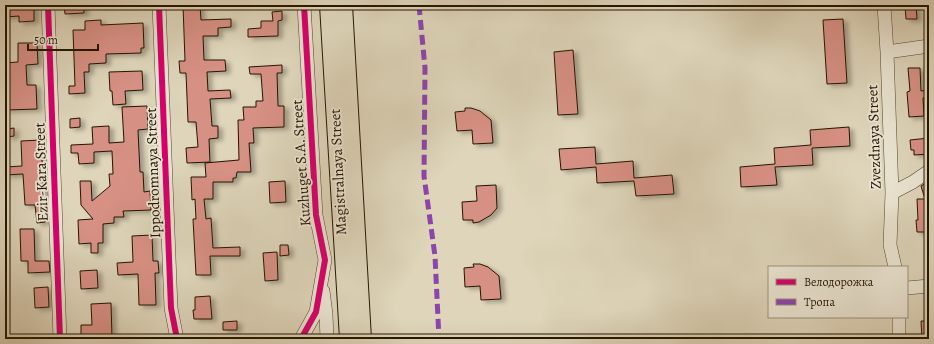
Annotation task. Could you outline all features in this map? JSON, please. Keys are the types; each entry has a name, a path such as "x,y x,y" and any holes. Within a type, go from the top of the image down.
{"main road":[{"name":"Magistralnaya Street","path":"328,5 348,339"},
{"name":"Magistralnaya Street","path":"344,5 363,339"}],"street":[{"name":"Ezir-Kara Street","path":"48,5 60,339"},
{"name":"Ippodromnaya Street","path":"159,5 171,308 177,339"},
{"name":"Kuzhuget S.A. Street","path":"301,339 316,312 325,260 316,215 304,5"},
{"name":"Zvezdnaya Street","path":"884,5 892,193 890,245 895,266"},
{"path":"887,52 929,46"},
{"path":"892,193 913,182 929,171"},
{"path":"321,278 328,339"},
{"path":"908,288 929,286"},
{"path":"899,318 899,339"}],"building":[{"path":"19,5 34,5 34,21 19,22 19,16 5,17 5,8 19,7"},
{"path":"64,5 84,5 84,13 65,14"},
{"path":"183,5 200,5 201,20 231,19 231,27 218,28 218,36 203,36 204,60 225,60 226,71 207,72 208,91 230,90 231,98 210,99 212,126 218,126 218,138 209,139 210,162 187,163 186,148 198,147 196,122 188,122 186,73 180,73 179,61 185,61"},
{"path":"916,5 917,19 906,19 905,6"},
{"path":"282,11 282,20 278,21 278,36 248,37 248,29 261,28 261,21 273,21 272,12"},
{"path":"843,19 847,83 827,84 823,20"},
{"path":"101,20 101,25 143,23 144,48 141,48 141,53 106,54 106,63 89,64 89,72 84,72 85,93 69,94 69,86 75,86 73,30 85,30 85,21"},
{"path":"18,43 37,43 38,64 26,65 27,85 36,85 37,109 5,110 5,63 18,62"},
{"path":"573,50 578,114 558,115 554,52"},
{"path":"282,65 282,73 277,73 278,106 284,106 284,127 253,128 254,143 249,143 251,172 237,172 236,178 233,178 233,182 213,182 213,199 204,199 206,219 211,218 213,248 240,247 240,256 210,256 211,275 196,275 193,219 196,219 195,199 192,200 191,177 206,177 205,163 239,160 238,120 244,120 243,107 256,107 256,101 263,101 261,74 250,74 249,67"},
{"path":"908,68 920,68 921,91 929,90 929,98 923,98 924,116 909,117 907,92 910,91"},
{"path":"142,71 143,90 125,91 126,104 113,105 112,91 110,91 109,72"},
{"path":"147,106 148,129 138,130 140,172 143,172 144,192 150,191 151,210 123,211 124,217 114,217 114,223 103,224 103,243 98,243 98,253 91,253 91,243 79,244 78,220 93,219 81,205 80,181 91,181 92,201 110,186 109,174 113,174 112,151 94,152 94,163 79,164 78,153 71,153 71,145 93,144 92,127 109,126 109,143 124,142 122,107"},
{"path":"465,108 480,111 491,120 493,143 473,144 472,130 457,131 455,112 465,111"},
{"path":"80,118 80,127 70,128 70,119"},
{"path":"849,127 850,146 812,148 813,165 775,167 777,185 741,187 740,167 775,164 774,148 811,145 810,130"},
{"path":"14,128 14,136 7,137 7,129"},
{"path":"929,138 929,154 914,155 914,150 911,150 910,140"},
{"path":"41,140 45,222 37,223 35,205 25,205 23,174 6,175 6,167 22,166 21,141"},
{"path":"595,147 596,164 633,161 634,178 672,175 674,194 636,196 634,181 597,183 596,167 561,170 559,149"},
{"path":"285,181 286,202 270,203 269,182"},
{"path":"928,182 929,211 925,212 926,232 917,232 917,199 925,199 921,186"},
{"path":"496,185 497,208 491,215 479,222 473,223 473,220 463,220 462,202 477,201 476,186"},
{"path":"20,229 34,229 35,261 49,261 50,272 28,273 28,261 21,261"},
{"path":"152,235 153,261 158,261 159,273 155,273 156,305 139,305 138,274 118,275 117,263 133,262 132,236"},
{"path":"280,245 288,245 289,255 280,256"},
{"path":"277,252 278,280 265,281 263,253"},
{"path":"473,264 480,264 488,267 499,276 501,299 481,300 480,286 465,287 464,268 474,267"},
{"path":"97,270 98,288 81,289 80,271"},
{"path":"48,287 49,307 35,308 34,288"},
{"path":"210,296 212,319 194,319 193,310 195,310 195,297"},
{"path":"111,303 112,338 81,339 81,325 92,325 91,304"},
{"path":"237,321 237,330 223,330 223,322"},
{"path":"921,321 929,321 929,338 922,339"}],"marked path":[{"path":"419,5 425,68 424,176 435,256 439,339"}],"cycle path":[{"path":"48,5 60,339"},
{"path":"159,5 171,308 177,339"},
{"path":"301,339 316,312 325,260 316,215 304,5"}]}
